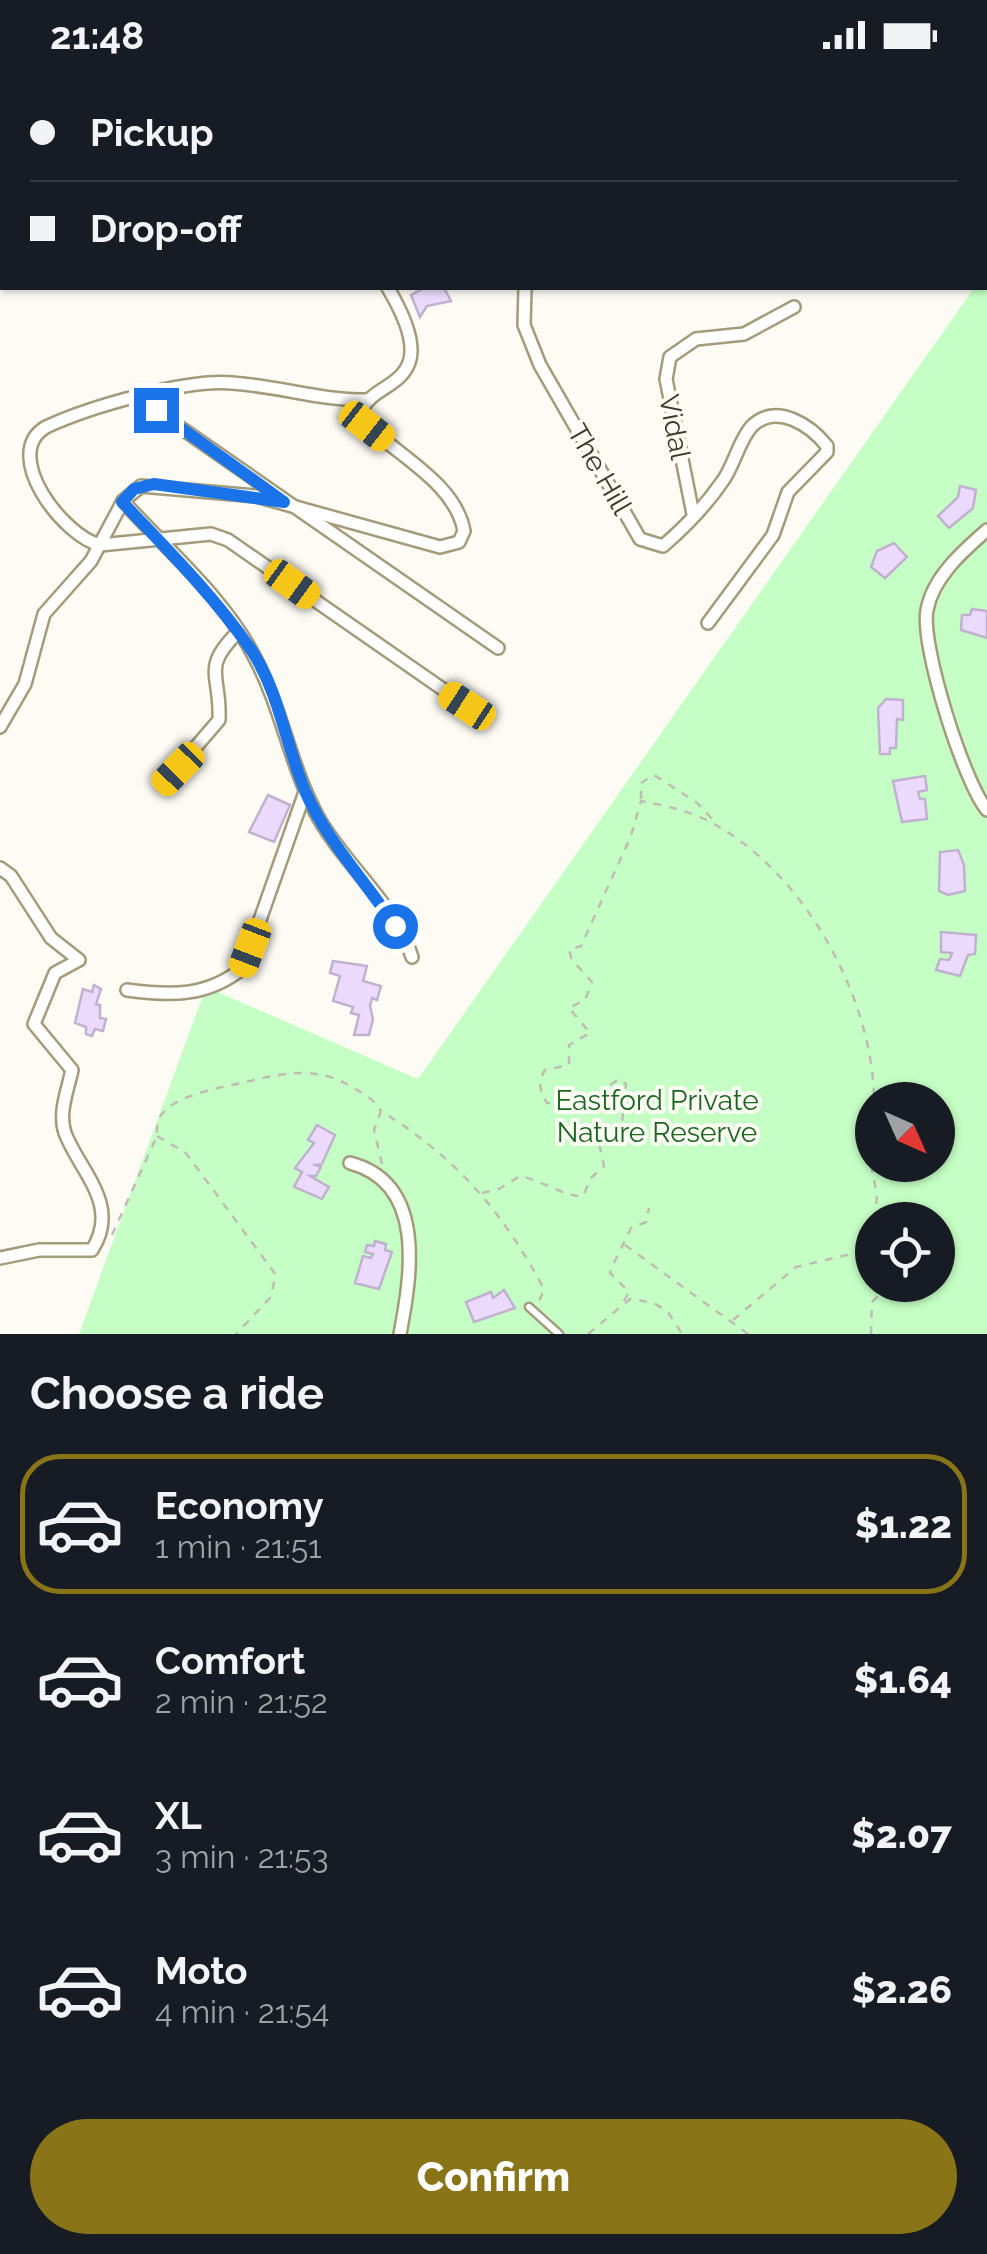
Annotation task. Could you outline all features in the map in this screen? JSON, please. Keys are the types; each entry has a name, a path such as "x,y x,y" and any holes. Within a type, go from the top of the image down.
{"street":[{"path":"389,290 408,322 412,350 396,382 369,400 334,401 229,382 148,396 70,416 39,430 26,448 28,478 63,526 100,545 211,534 228,540 467,706"},
{"name":"The Hill","path":"525,290 524,325 540,365 640,539 664,546 722,482 752,426 781,416 812,427 827,446 827,452 788,492 773,535 708,623"},
{"name":"Vidal","path":"693,514 666,379 670,356 696,338 744,334 794,307"},
{"path":"148,396 156,410 498,648"},
{"path":"0,726 25,684 44,614 100,545 122,502 134,489 154,484 284,502 440,548 459,542 464,531 452,503 411,460 361,418 369,400"},
{"path":"122,502 254,654 278,704 305,792 412,957"},
{"path":"987,530 957,556 926,611 934,664 957,747 977,798 987,810"},
{"path":"163,785 219,720 215,671 218,651 238,633"},
{"path":"127,990 176,996 223,984 242,968 305,792"},
{"path":"0,868 11,876 51,938 79,960 55,973 34,1024 72,1070 62,1113 65,1132 97,1188 100,1237 85,1252 39,1250 0,1258"},
{"path":"350,1164 366,1168 390,1191 410,1230 412,1271 400,1334"}],"lane":[{"path":"533,1309 559,1334"}],"path":[{"path":"482,1193 520,1176 546,1181 571,1197 582,1196 590,1178 604,1166 599,1144 606,1133 621,1132 626,1084 619,1079 600,1092 596,1105 558,1105 547,1103 540,1093 540,1077 545,1070 569,1065 569,1045 590,1032 569,1008 585,1000 592,982 572,960 570,950 581,946 631,836 641,800 640,782 654,775 696,802 799,900 830,941 854,1001 872,1082"},
{"path":"641,800 689,812 718,825"},
{"path":"100,1237 112,1234 122,1219 157,1136 158,1118 165,1109 209,1086 272,1073 308,1071 338,1078 376,1101 381,1111 428,1142 482,1193 544,1289 533,1309"},
{"path":"381,1111 374,1130 390,1191"},
{"path":"157,1136 186,1154 276,1275 270,1298 236,1334"},
{"path":"624,1302 629,1292 610,1274 630,1228 646,1222 649,1208"},
{"path":"625,1244 748,1334"},
{"path":"733,1320 796,1267 855,1253"},
{"path":"588,1334 630,1298 654,1302 668,1312 682,1334"},
{"path":"871,1334 872,1302"}],"green space":[{"name":"Eastford Private Nature Reserve","path":"973,290 987,290 987,1334 79,1334 206,987 418,1079"}],"building":[{"path":"420,290 445,290 451,301 427,306 420,317 411,295"},
{"path":"960,486 976,490 973,508 949,528 938,516 958,497"},
{"path":"894,543 907,557 885,578 871,567 877,551"},
{"path":"972,609 987,611 987,638 961,630 962,615 970,615"},
{"path":"886,699 903,700 903,720 897,719 896,748 890,748 890,754 880,754 878,708"},
{"path":"925,776 927,790 918,792 920,799 925,799 927,819 902,822 893,781"},
{"path":"268,795 290,805 274,842 249,832"},
{"path":"958,850 964,865 965,891 948,895 939,891 940,852"},
{"path":"941,932 976,935 975,954 968,955 960,976 936,970 940,959 949,960 952,953 941,952"},
{"path":"333,961 367,966 363,981 381,986 377,1000 372,998 370,1006 373,1019 369,1035 354,1035 359,1015 351,1013 353,1007 333,1001 340,976 330,973"},
{"path":"94,985 101,989 96,1004 100,1005 100,1018 106,1019 103,1031 95,1029 92,1036 86,1034 86,1027 75,1023 83,989 92,992"},
{"path":"317,1125 335,1135 322,1164 316,1165 321,1167 316,1176 310,1176 329,1187 322,1199 294,1187 302,1172 295,1168 314,1143 308,1140"},
{"path":"375,1241 386,1244 385,1250 392,1252 379,1289 355,1283 363,1256 371,1258 373,1254 365,1252 367,1245 374,1246"},
{"path":"504,1290 515,1308 474,1322 466,1302 491,1292 493,1298"}],"route":[{"path":"156,410 284,502 154,484 134,489 122,502 206,592 254,654 278,704 305,792 320,820 395,926"}]}
